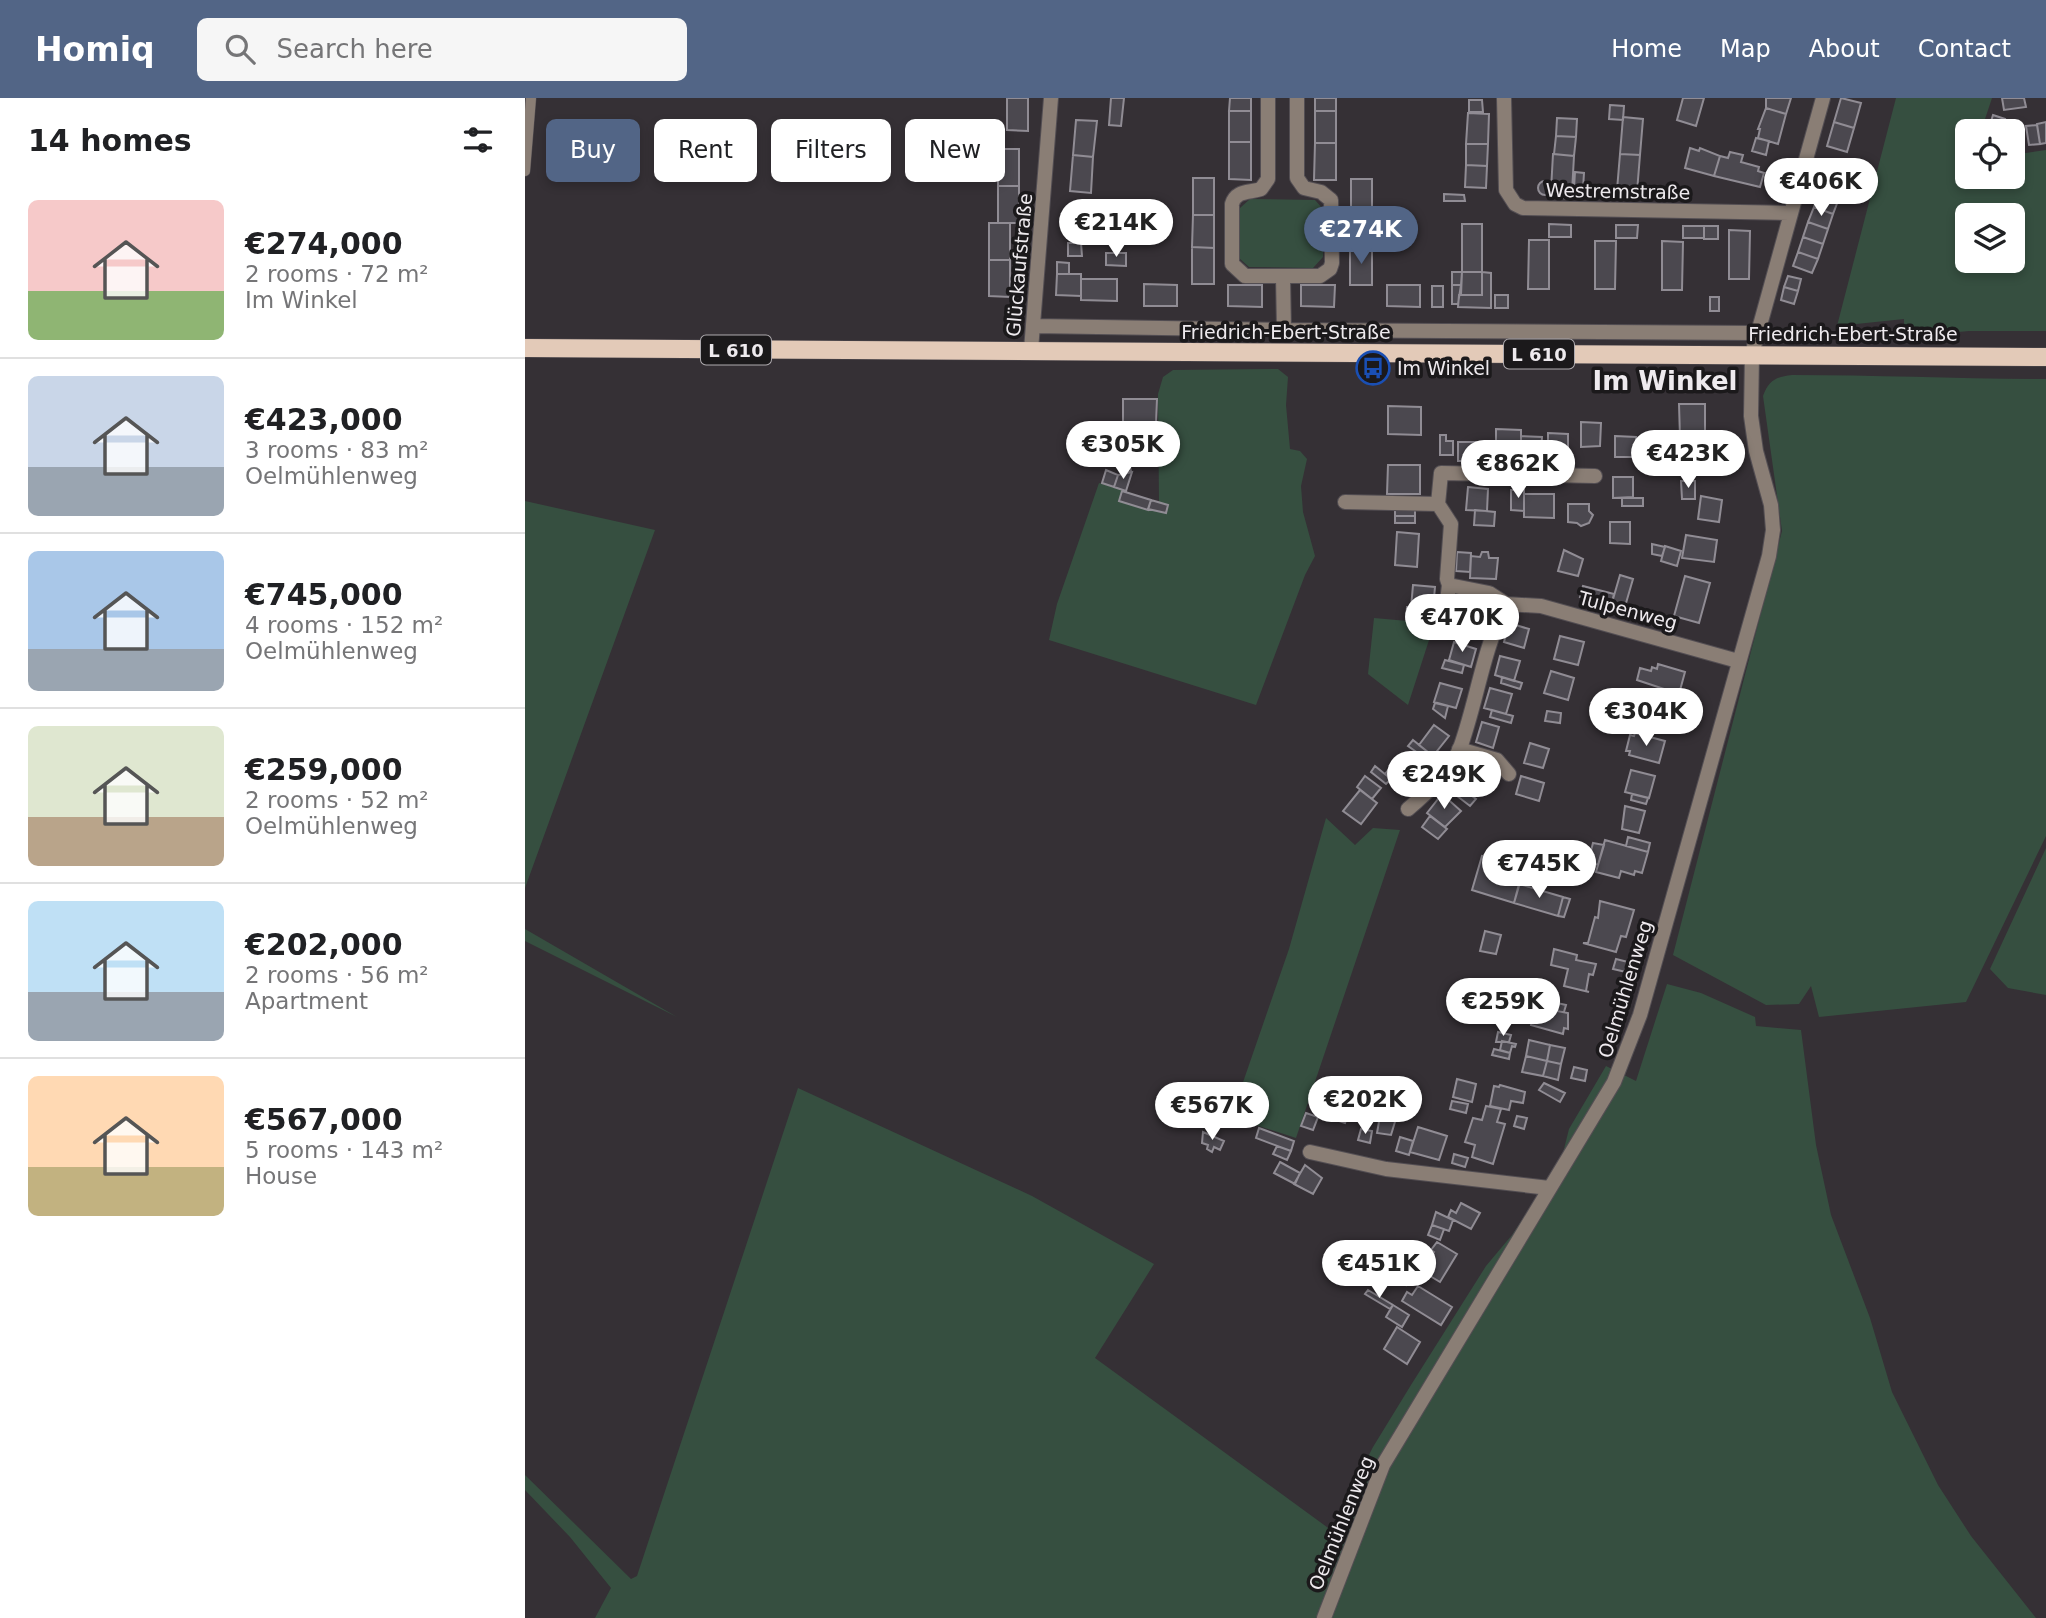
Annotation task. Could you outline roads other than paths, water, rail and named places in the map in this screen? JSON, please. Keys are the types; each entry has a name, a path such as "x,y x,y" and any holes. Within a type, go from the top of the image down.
{"main road":[{"name":"Friedrich-Ebert-Straße","path":"525,348 2046,357"}],"street":[{"name":"Glückaufstraße","path":"1031,350 1051,98"},
{"path":"1268,98 1268,179 1261,189 1241,193 1234,198 1232,264 1245,276 1320,276 1330,269 1332,263 1331,200 1321,192 1304,188 1297,178 1297,98"},
{"name":"Westremstraße","path":"1504,98 1506,190 1515,204 1523,208 1789,213"},
{"path":"1752,354 1823,98"},
{"path":"1283,277 1284,330"},
{"name":"Friedrich-Ebert-Straße","path":"1034,326 1757,333"},
{"name":"Oelmühlenweg","path":"1324,1618 1383,1465 1614,1082 1640,1015 1769,556 1773,530 1771,505 1756,452 1751,416 1752,354"},
{"path":"1445,617 1451,524 1439,504 1441,473 1595,476"},
{"path":"1345,502 1439,504"},
{"name":"Tulpenweg","path":"1448,582 1489,593 1506,604 1541,606 1738,661"},
{"path":"1408,809 1423,796 1459,749 1496,624 1506,604"},
{"path":"1459,749 1497,760 1509,774"},
{"path":"1310,1152 1386,1169 1549,1188"}],"lane":[{"path":"525,171 531,98"}],"place":[{"name":"Im Winkel","path":"1373,368"}],"district":[{"name":"Im Winkel","path":"1665,381"}]}
